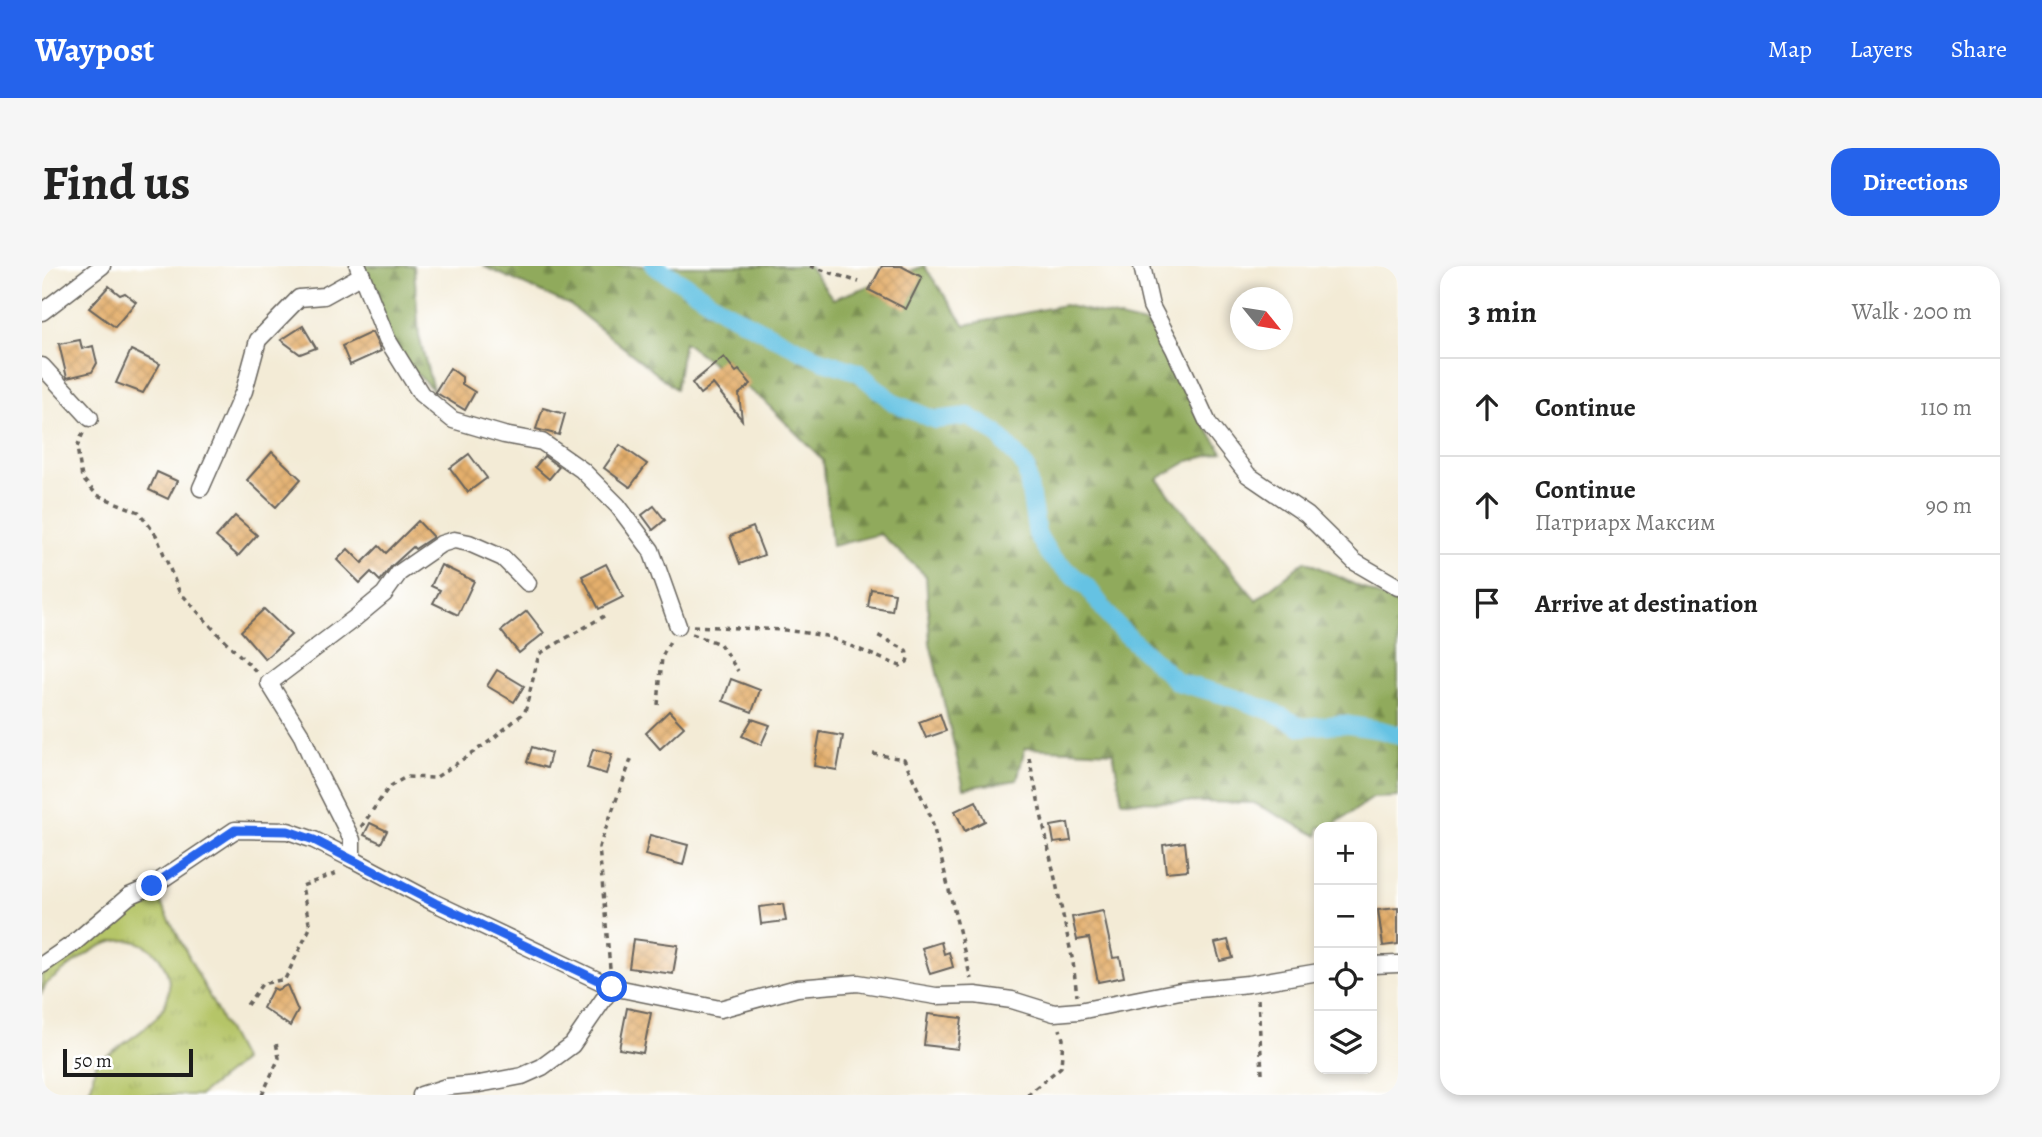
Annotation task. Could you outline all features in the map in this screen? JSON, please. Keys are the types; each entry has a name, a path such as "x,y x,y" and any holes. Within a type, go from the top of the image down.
{"street":[{"path":"42,312 102,266"},
{"path":"1142,266 1151,306 1216,435 1248,475 1307,515 1355,562 1398,587"},
{"path":"201,488 244,391 258,340 299,298 324,296 360,271 387,339 421,394 453,420 504,435 542,442 582,470 618,506 650,550 677,626"},
{"path":"42,366 90,418"},
{"path":"352,859 352,840 302,736 269,683 384,594 399,573 441,544 454,540 469,543 503,558 528,583"},
{"path":"42,965 74,943 129,896 152,886 235,830 288,831 314,840 435,903 612,987 720,1009 797,988 858,983 936,996 975,995 1012,1000 1054,1013 1079,1011 1180,991 1257,983 1314,973"},
{"path":"1377,965 1398,964"},
{"path":"421,1095 446,1087 523,1076 542,1067 572,1045 612,987"}],"path":[{"path":"810,266 859,282"},
{"path":"90,418 77,447 82,478 97,495 139,512 156,535 179,591 217,633 269,683"},
{"path":"352,840 389,787 406,777 435,778 490,741 525,712 539,654 604,616"},
{"path":"677,626 731,626 825,636 900,666 905,664 908,658 906,650 877,635"},
{"path":"677,626 720,645 738,671"},
{"path":"658,705 662,657 677,626"},
{"path":"873,754 904,759 931,817 975,995"},
{"path":"612,987 599,847 632,757"},
{"path":"1029,758 1073,962 1079,1011"},
{"path":"247,1005 262,984 285,979 310,928 302,887 349,869 352,859"},
{"path":"1257,983 1262,1073"},
{"path":"1027,1095 1061,1067 1063,1039 1054,1013"},
{"path":"262,1095 279,1058 275,1042"}],"green space":[{"path":"359,266 414,266 419,336 433,390 399,356"},
{"path":"483,266 809,266 833,299 924,266 965,325 1064,305 1154,326 1196,413 1223,452 1189,461 1157,479 1256,600 1305,561 1398,605 1398,797 1373,798 1337,822 1314,822 1314,834 1254,803 1122,801 1113,752 1025,748 1017,780 964,788 930,643 926,576 880,534 832,546 823,460 763,400 684,342 676,389 570,305"},
{"path":"152,886 243,1061 200,1095 87,1095 95,1064 138,1034 159,1014 169,988 168,975 155,953 144,945 131,941 108,943 90,952 47,983 42,992 42,965"}],"building":[{"path":"882,266 901,266 922,277 906,309 869,290"},
{"path":"109,286 120,295 125,293 136,302 115,327 89,308"},
{"path":"303,326 316,348 300,354 281,340"},
{"path":"372,332 381,351 350,365 342,346"},
{"path":"80,340 82,349 93,346 97,363 92,372 67,378 59,344"},
{"path":"131,350 160,364 143,393 116,383"},
{"path":"724,357 736,372 739,370 751,384 739,394 742,420 713,384 700,394 692,383"},
{"path":"450,368 462,377 462,384 475,392 465,410 435,392"},
{"path":"543,408 565,414 559,435 536,429"},
{"path":"620,445 647,464 630,487 604,468"},
{"path":"272,452 301,479 276,507 247,480"},
{"path":"469,454 487,478 468,492 450,468"},
{"path":"544,456 559,467 549,479 535,467"},
{"path":"157,472 177,481 168,499 149,490"},
{"path":"654,506 665,520 653,530 642,515"},
{"path":"235,516 257,535 238,556 216,537"},
{"path":"418,521 433,537 415,549 413,547 380,581 371,572 360,583 337,560 348,549 362,563 379,546 386,553"},
{"path":"753,527 764,555 740,564 730,536"},
{"path":"606,564 623,597 599,609 582,576"},
{"path":"441,565 474,581 458,615 433,603 440,590 431,586"},
{"path":"871,589 895,593 892,611 868,607"},
{"path":"264,609 291,635 265,659 241,631"},
{"path":"527,611 544,633 519,653 501,631"},
{"path":"497,670 524,686 514,702 487,686"},
{"path":"731,679 760,690 752,712 723,701"},
{"path":"669,711 684,727 660,749 646,733"},
{"path":"940,714 946,731 926,738 919,722"},
{"path":"752,719 770,725 761,745 742,736"},
{"path":"820,732 843,736 837,770 814,766"},
{"path":"532,747 551,753 547,768 527,762"},
{"path":"593,749 612,754 606,774 587,768"},
{"path":"976,801 985,821 965,831 955,811"},
{"path":"370,823 387,831 381,843 364,835"},
{"path":"1068,823 1071,841 1054,843 1051,826"},
{"path":"650,835 688,845 683,865 645,855"},
{"path":"1185,842 1188,870 1166,872 1163,845"},
{"path":"783,904 786,921 761,924 759,907"},
{"path":"1398,908 1398,944 1383,946 1378,910"},
{"path":"1103,911 1113,958 1120,957 1124,977 1098,982 1089,938 1077,940 1072,917"},
{"path":"633,939 678,945 673,974 629,968"},
{"path":"1228,940 1233,958 1220,961 1215,943"},
{"path":"941,942 944,954 949,952 953,967 930,974 922,948"},
{"path":"287,985 298,1011 290,1026 263,1008 273,988 277,990"},
{"path":"627,1008 651,1013 643,1053 619,1049"},
{"path":"928,1014 962,1018 958,1049 924,1045"}],"waterway":[{"path":"654,266 723,310 782,341 821,360 858,372 894,403 935,420 968,416 996,433 1026,467 1037,534 1051,557 1088,588 1115,624 1177,682 1235,698 1271,711 1302,727 1343,724 1398,735"}],"route":[{"path":"152,886 235,830 288,831 314,840 435,903 612,987"}]}
